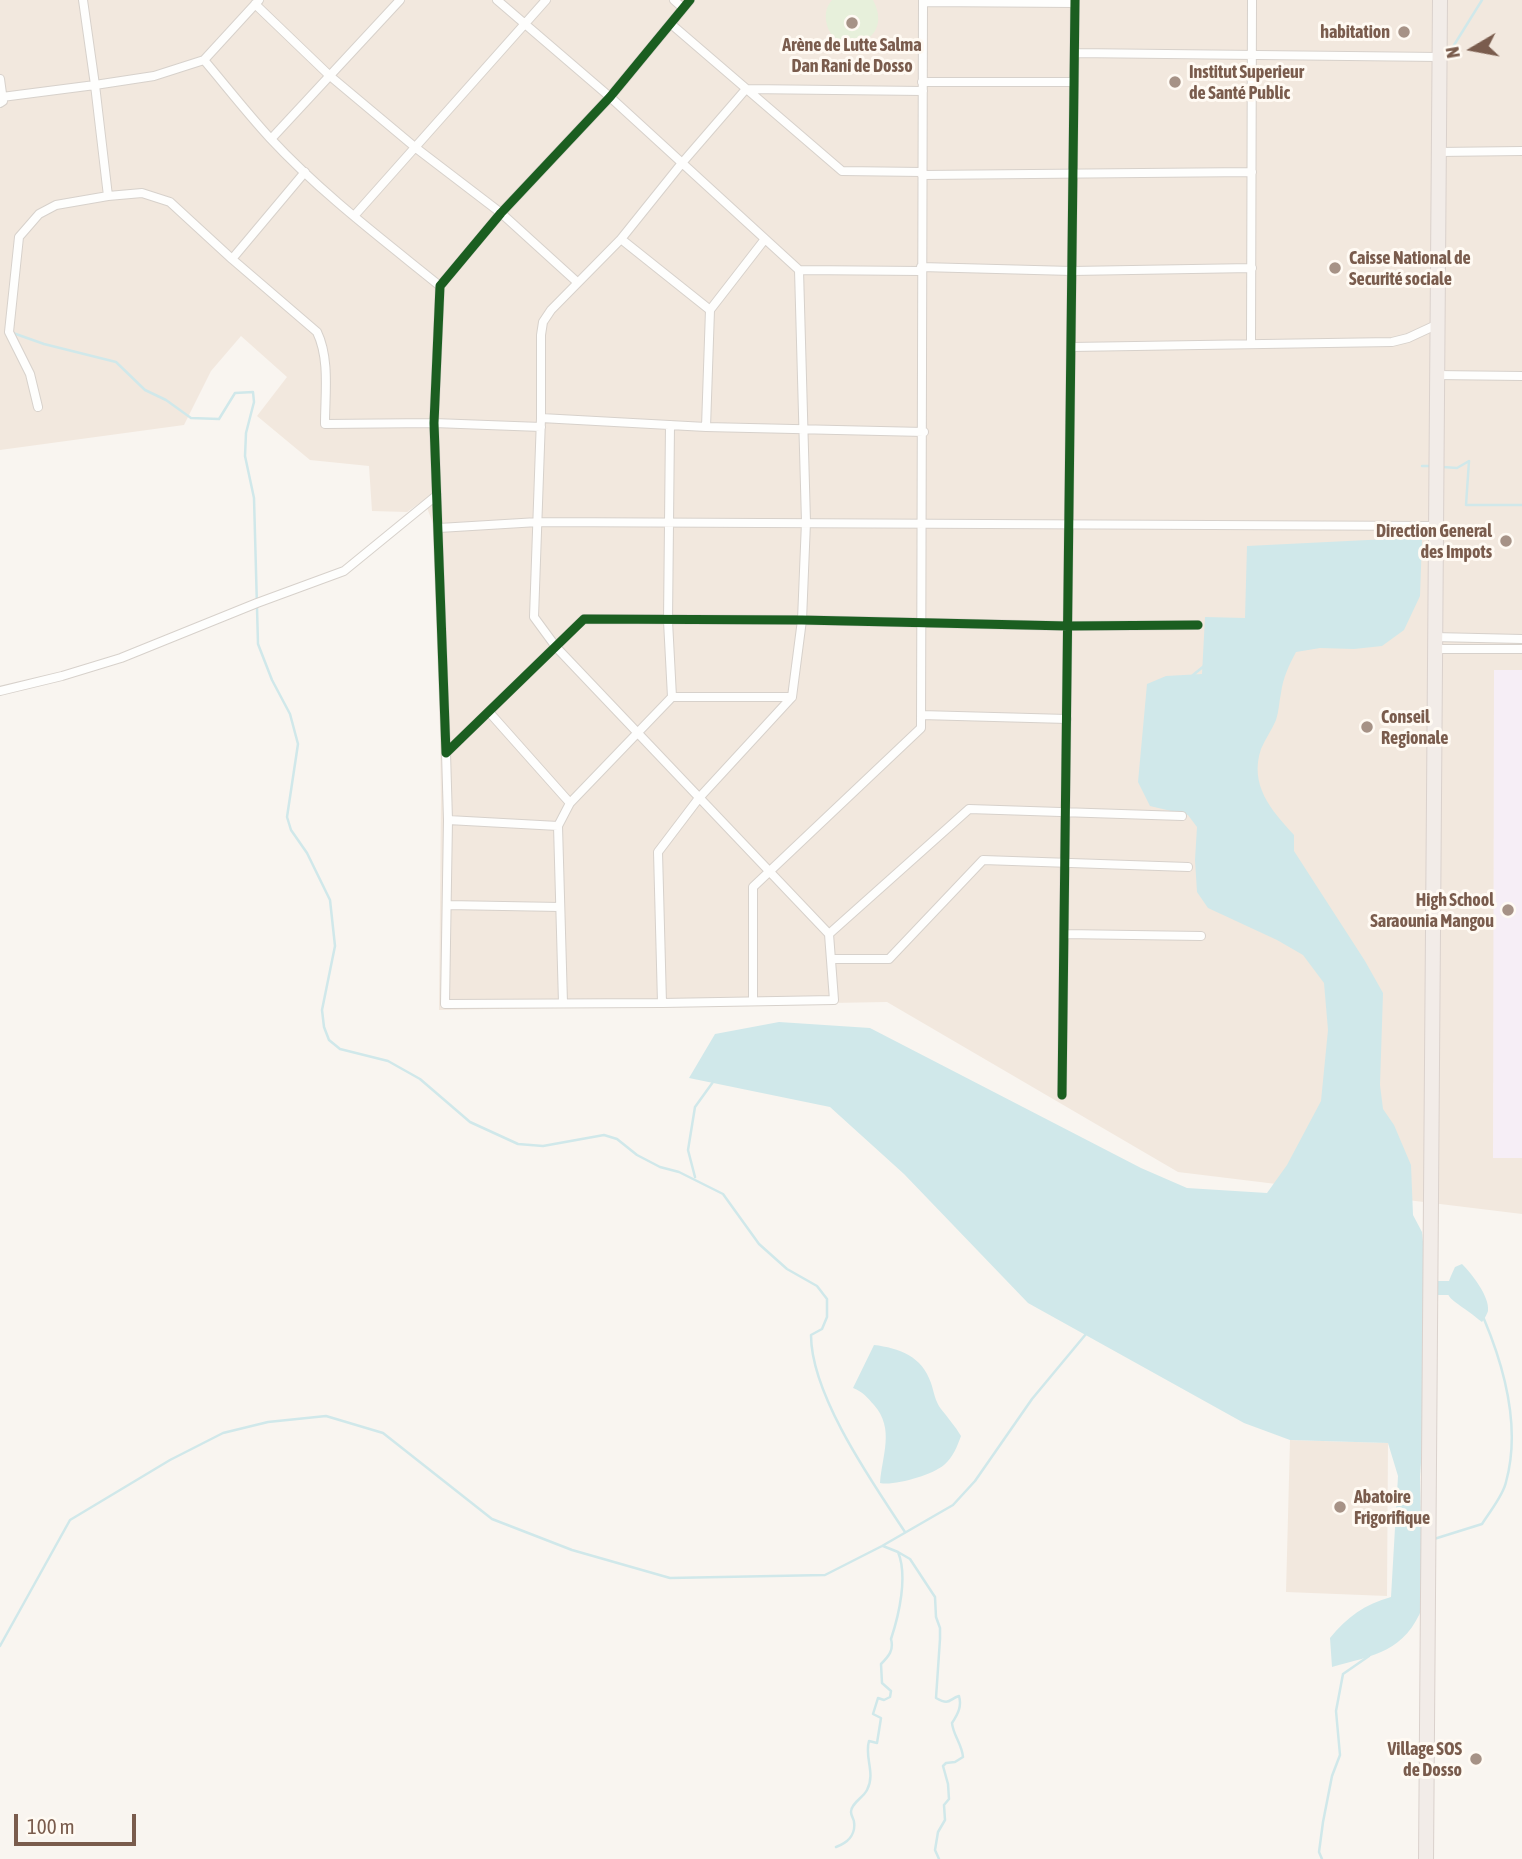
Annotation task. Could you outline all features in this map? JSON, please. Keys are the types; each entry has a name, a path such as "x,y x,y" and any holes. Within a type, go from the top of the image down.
{"highway":[{"path":"1426,1859 1434,643 1427,525 1435,375 1440,0"}],"street":[{"path":"83,0 108,196"},
{"path":"271,139 400,0"},
{"path":"497,0 610,97 799,270 1072,271 1252,268"},
{"path":"354,216 546,0"},
{"path":"674,0 683,8"},
{"path":"690,0 610,97 501,213 440,286 434,423 448,820 445,1004 834,1000 829,934 556,647 534,617 543,323 577,282 621,239 746,89 1074,82"},
{"path":"1251,343 1252,0"},
{"path":"753,1002 754,887 921,728 920,522 924,432 921,269 923,1 1075,1 1062,1095"},
{"path":"0,79 1,100 154,76 204,60 257,2 330,76 415,148 501,213 577,282"},
{"path":"671,24 842,171 922,174 1252,172"},
{"path":"1074,53 1439,57"},
{"path":"204,60 271,139 305,172 440,286"},
{"path":"1438,152 1522,151"},
{"path":"232,260 305,172"},
{"path":"38,407 30,374 9,332 19,237 39,214 56,205 142,193 170,202 232,260 317,332 323,344 325,424 541,422 924,432"},
{"path":"621,239 710,310"},
{"path":"706,427 710,310 765,239"},
{"path":"662,1003 658,852 699,798 792,697 802,620 806,522 799,270"},
{"path":"1071,348 1391,342 1408,338 1436,325"},
{"path":"1435,375 1522,376"},
{"path":"563,1003 558,826 570,803 672,697 668,621 670,425"},
{"path":"0,691 121,658 344,571 437,495"},
{"path":"439,528 538,522 1427,525"},
{"path":"446,753 584,619 802,620 1068,626 1198,625"},
{"path":"1434,643 1522,639"},
{"path":"1434,643 1522,649"},
{"path":"672,697 792,697"},
{"path":"489,712 570,803"},
{"path":"921,715 1067,719"},
{"path":"829,934 969,809 1182,816"},
{"path":"448,820 558,826"},
{"path":"831,959 890,959 983,860 1188,867"},
{"path":"446,905 560,907"},
{"path":"1064,934 1201,936"}],"shaded area":[{"path":"0,0 1522,0 1522,1214 1178,1172 887,1002 439,1010 441,800 437,534 424,500 407,512 372,511 369,466 310,460 257,416 287,377 241,336 211,371 184,425 0,450"},
{"name":"High School Saraounia Mangou","path":"1494,670 1522,670 1522,1158 1493,1158"},
{"path":"1290,1440 1388,1443 1387,1596 1286,1592"}],"green space":[{"name":"Arène de Lutte Salma Dan Rani de Dosso","path":"832,0 873,0 878,15 876,28 870,37 849,44 830,33 826,14"}],"water":[{"path":"1408,538 1422,540 1420,596 1404,630 1382,646 1320,648 1296,652 1283,682 1276,720 1261,749 1258,762 1264,796 1294,835 1294,851 1383,993 1380,1085 1383,1109 1394,1125 1411,1165 1413,1215 1422,1232 1426,1269 1424,1420 1420,1477 1423,1606 1416,1621 1398,1642 1375,1655 1332,1667 1330,1638 1357,1612 1391,1597 1398,1476 1388,1443 1290,1440 1244,1423 1028,1303 904,1174 830,1107 689,1078 715,1034 779,1022 870,1028 1141,1168 1187,1188 1267,1193 1287,1165 1321,1101 1328,1030 1324,983 1303,955 1208,908 1197,892 1197,827 1188,815 1150,806 1138,782 1147,684 1166,676 1202,674 1205,617 1245,618 1247,546"},
{"path":"1462,1264 1486,1299 1488,1311 1482,1322 1448,1294 1448,1284 1455,1267"},
{"path":"874,1345 901,1351 922,1366 939,1406 961,1436 950,1459 922,1476 880,1483 886,1442 884,1423 871,1402 853,1388"}],"waterway":[{"path":"1446,58 1482,0"},
{"path":"13,333 44,344 116,362 145,390 166,400 191,418 219,419 235,393 253,392 254,402 246,433 245,456 254,498 258,644 272,680 290,714 298,744 287,817 291,830 307,853 330,900 335,946 322,1010 329,1040 340,1049 388,1061 420,1079 470,1122 518,1144 543,1146 604,1135 617,1139 637,1155 660,1167 679,1172 723,1194 759,1244 787,1269 817,1286 827,1299 827,1317 822,1329 811,1335 821,1384 832,1411 861,1464 905,1532"},
{"path":"1443,467 1457,468 1469,461 1466,505 1522,505"},
{"path":"1422,466 1433,466"},
{"path":"1193,675 1204,666"},
{"path":"695,1177 688,1150 695,1107 713,1082"},
{"path":"1420,1288 1457,1288"},
{"path":"1434,1539 1482,1524 1506,1482 1512,1441 1511,1420 1504,1378 1484,1319"},
{"path":"0,1646 70,1520 170,1460 223,1433 268,1422 326,1416 383,1433 492,1519 572,1550 670,1578 825,1575 953,1505 975,1481 1032,1399 1086,1334"},
{"path":"836,1847 847,1841 854,1831 852,1809 869,1784 869,1741 877,1743 881,1718 873,1714 878,1698 884,1700 890,1697 891,1691 882,1683 881,1664 891,1650 901,1596 902,1572 898,1552 883,1546"},
{"path":"898,1552 910,1559 935,1597 936,1617 940,1628 936,1698 947,1702 959,1696 960,1700 959,1710 952,1723 963,1757 943,1766 949,1799 944,1805 945,1820 938,1832 935,1850 939,1859"},
{"path":"1322,1859 1319,1852 1323,1822 1332,1776 1340,1755 1336,1711 1343,1674 1369,1656"}],"cycle path":[{"path":"690,0 610,97 501,213 440,286 434,423 446,753 584,619 802,620 1068,626 1198,625"},
{"path":"1062,1095 1075,0"}],"place":[{"name":"Arène de Lutte Salma Dan Rani de Dosso","path":"852,23"},
{"name":"habitation","path":"1404,32"},
{"name":"Institut Superieur de Santé Public","path":"1175,82"},
{"name":"Caisse National de Securité sociale","path":"1335,268"},
{"name":"Direction General des Impots","path":"1506,541"},
{"name":"Conseil Regionale","path":"1367,727"},
{"name":"High School Saraounia Mangou","path":"1508,910"},
{"name":"Abatoire Frigorifique","path":"1340,1507"},
{"name":"Village SOS de Dosso","path":"1476,1759"}]}
